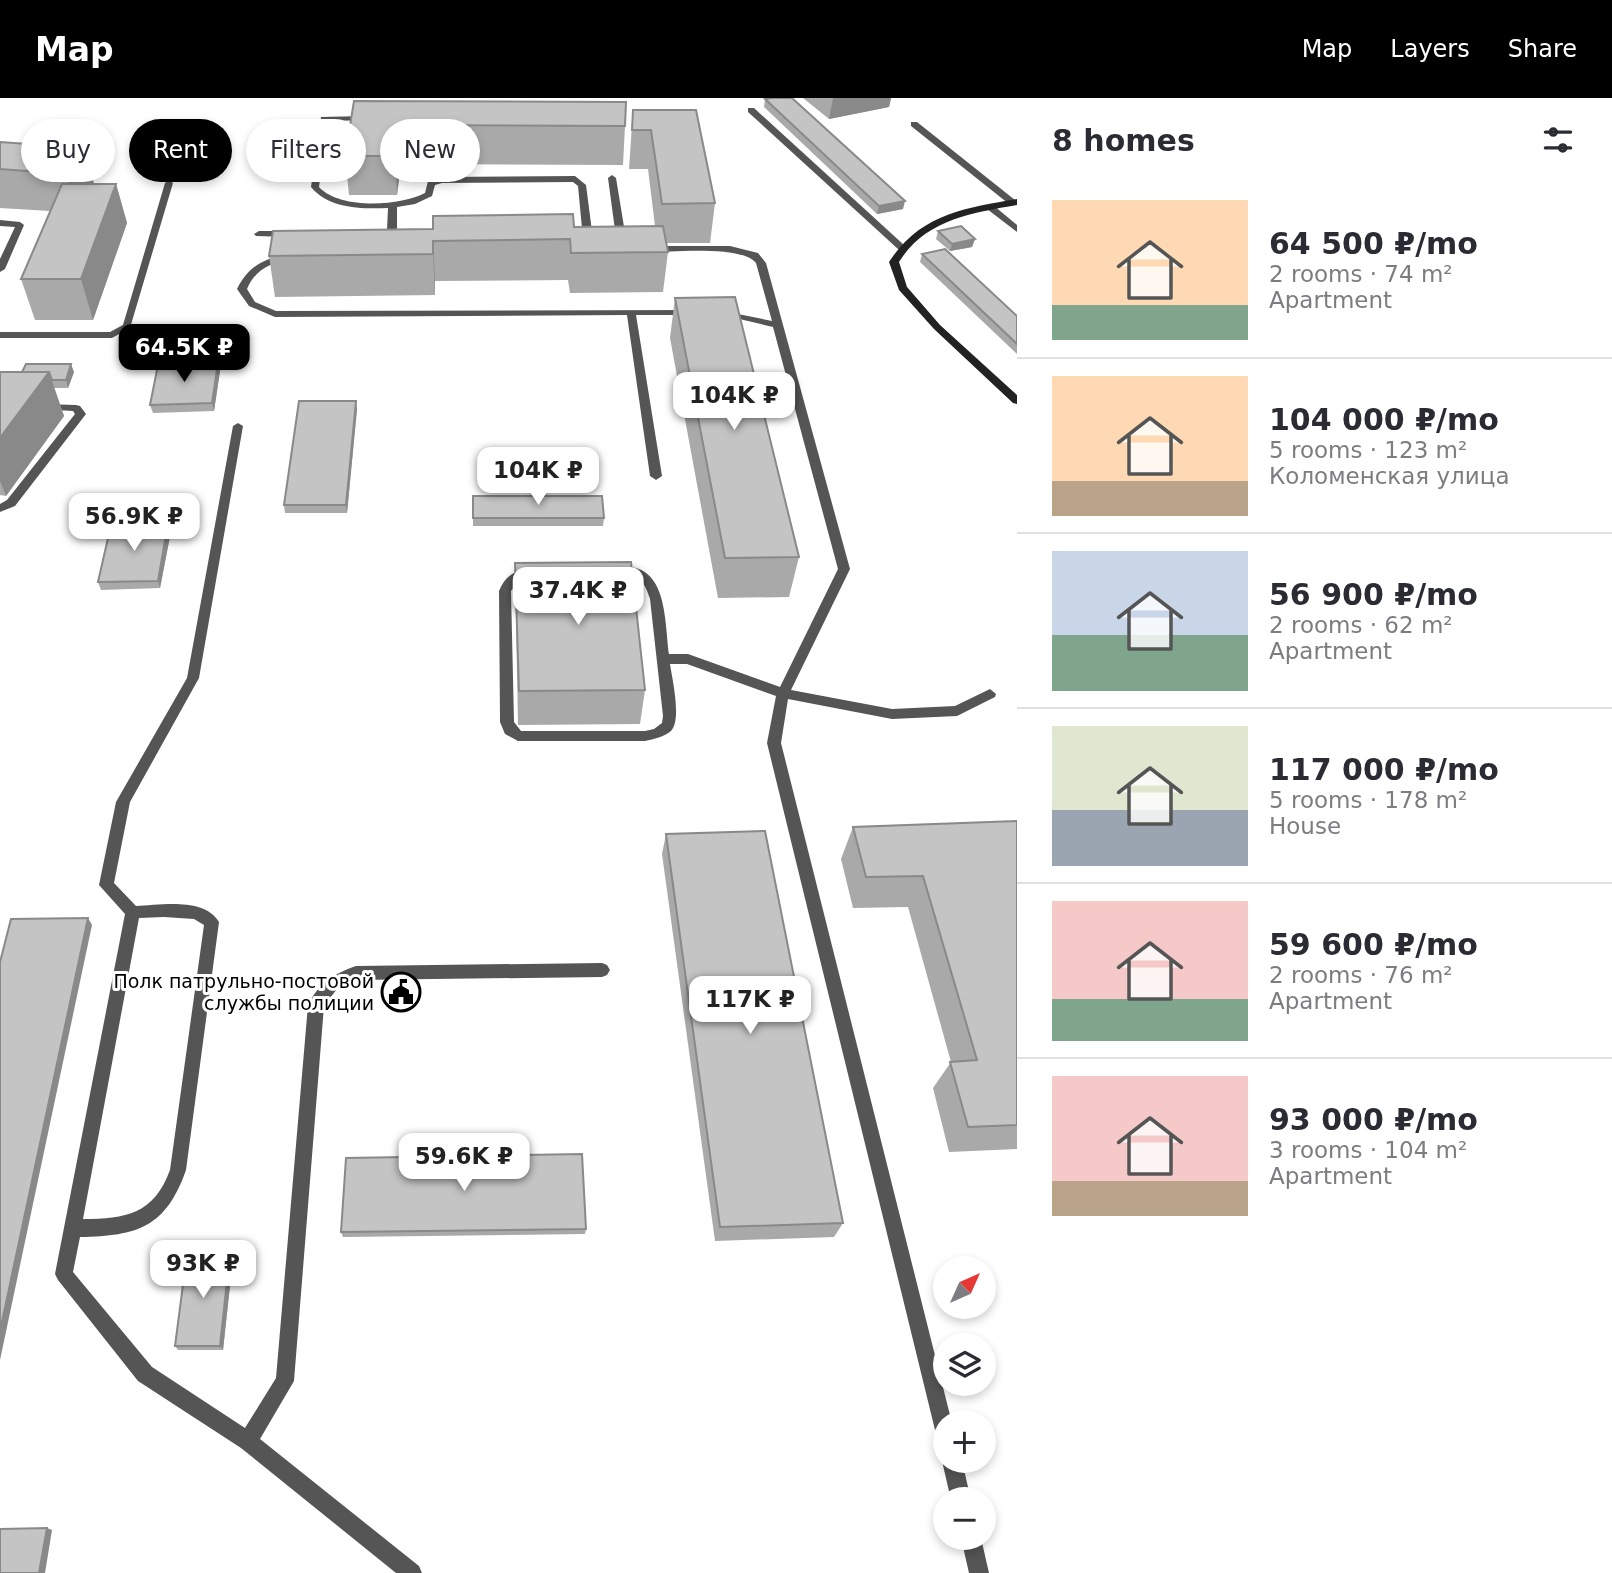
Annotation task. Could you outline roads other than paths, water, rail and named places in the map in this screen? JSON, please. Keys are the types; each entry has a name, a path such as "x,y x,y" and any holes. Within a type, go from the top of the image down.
{"main road":[{"path":"1015,202 957,214 931,225 901,247 894,262 902,288 937,327 1017,401"}],"lane":[{"path":"751,110 901,247"},
{"path":"371,117 324,119 315,187 319,194 330,201 347,204 411,203 429,194 431,183 441,180 575,179 582,185 599,242"},
{"path":"914,124 1015,202"},
{"path":"599,242 612,178"},
{"path":"0,335 112,335 127,326 169,183"},
{"path":"393,203 392,230 404,242"},
{"path":"990,207 1017,229"},
{"path":"0,223 20,225 0,270"},
{"path":"259,234 300,233"},
{"path":"599,242 635,250 730,248 755,255 761,263 844,569 783,693 774,743 939,1410"},
{"path":"302,254 267,261 248,273 242,289 252,304 275,313 710,312 778,325"},
{"path":"631,312 656,476"},
{"path":"0,508 11,503 81,414 76,408 27,407"},
{"path":"73,1228 131,1225 144,1217 174,1187 178,1170 212,922 204,915 191,911 133,912 106,885 123,803 193,678 238,426"},
{"path":"545,572 517,574 508,582 505,592 507,722 510,730 519,736 645,736 658,733 668,726 670,716 654,590 649,580 641,574 600,571"},
{"path":"663,659 688,659 783,693 892,714 957,711 990,694"},
{"path":"133,912 64,1274 145,1374 248,1441 412,1573"},
{"path":"248,1441 285,1381 316,1005 325,989 338,978 356,973 602,970"},
{"path":"974,1550 979,1573"}],"place":[{"name":"Полк патрульно-постовой службы полиции","path":"401,992"}]}
